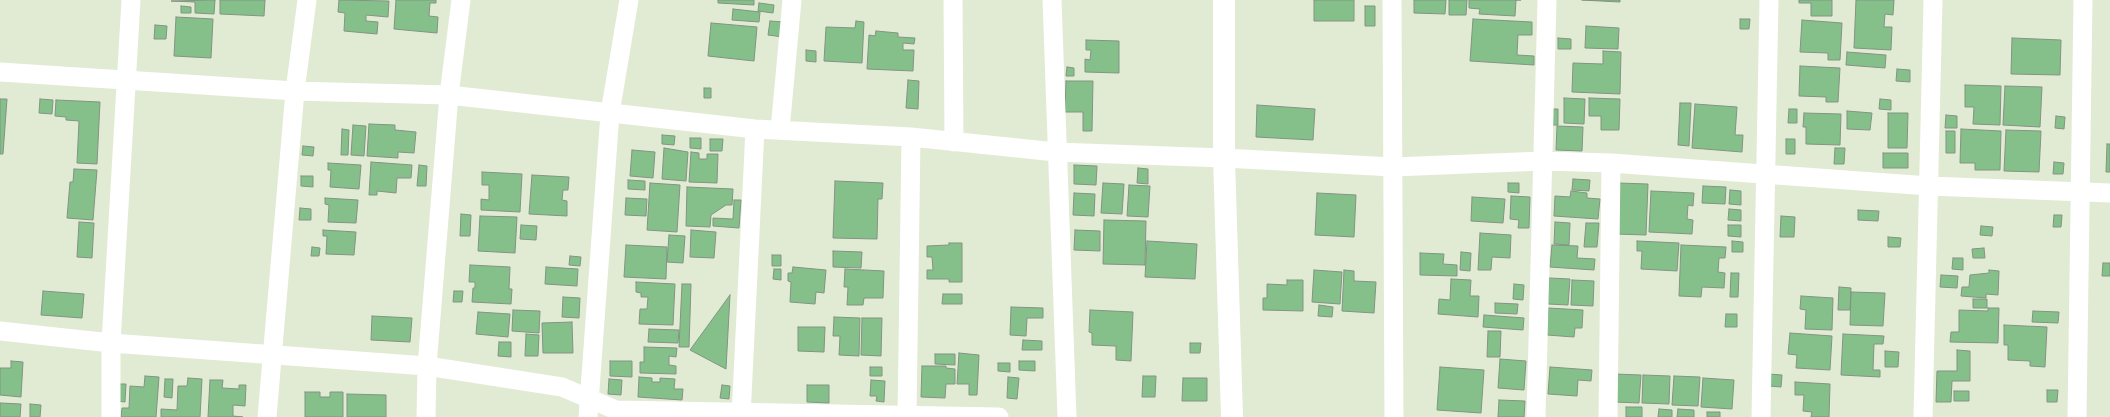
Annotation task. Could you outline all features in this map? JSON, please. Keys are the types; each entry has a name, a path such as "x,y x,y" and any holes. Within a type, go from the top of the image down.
{"main road":[{"path":"1224,0 1224,158 1232,417"}],"street":[{"path":"111,417 111,343 131,0"},
{"path":"267,417 271,355 295,91 308,0"},
{"path":"426,417 427,366 449,95 461,0"},
{"path":"589,408 610,113 629,0"},
{"path":"780,130 792,0"},
{"path":"953,0 954,142"},
{"path":"1052,0 1056,152 1067,417"},
{"path":"1392,0 1394,417"},
{"path":"1536,417 1547,0"},
{"path":"1761,417 1767,173 1769,0"},
{"path":"1923,417 1933,0"},
{"path":"2077,417 2079,191 2083,0"},
{"path":"0,72 295,91 449,95 756,129 911,137 1056,152 1224,158 1393,167 1543,161 1611,163 1767,173 1929,186 2110,193"},
{"path":"741,415 756,129"},
{"path":"907,416 911,137"},
{"path":"1608,417 1611,163"},
{"path":"0,331 111,343 427,366 562,387 589,408 741,415 999,417"}],"building":[{"path":"215,0 214,14 195,13 195,2 171,1"},
{"path":"220,0 265,0 264,16 220,14"},
{"path":"339,0 389,1 388,17 366,15 366,21 378,22 377,34 344,31 345,13 338,12"},
{"path":"396,0 436,0 436,3 430,3 429,16 438,17 437,33 394,29"},
{"path":"718,0 754,0 754,5 718,3"},
{"path":"1314,0 1354,0 1354,21 1314,21"},
{"path":"1414,0 1446,0 1445,14 1414,13"},
{"path":"1449,0 1467,0 1466,15 1449,15"},
{"path":"1469,0 1516,0 1515,16 1479,14 1480,9 1469,8"},
{"path":"1582,0 1620,0 1620,2"},
{"path":"1799,0 1832,0 1832,16 1811,16 1811,3 1799,3"},
{"path":"1856,0 1894,0 1893,15 1885,14 1884,27 1892,27 1891,50 1854,48"},
{"path":"759,3 774,5 773,13 758,11"},
{"path":"181,6 191,7 191,13 181,13"},
{"path":"1365,6 1375,6 1375,26 1365,26"},
{"path":"733,9 760,12 759,22 732,20"},
{"path":"176,17 213,19 211,58 174,56"},
{"path":"1473,19 1532,22 1532,35 1518,35 1517,55 1534,56 1534,65 1470,61"},
{"path":"1740,19 1750,19 1749,29 1740,29"},
{"path":"1802,20 1842,23 1840,60 1828,60 1828,53 1800,52"},
{"path":"770,21 784,22 783,37 768,35"},
{"path":"856,21 864,22 862,63 824,61 826,27 855,28"},
{"path":"711,23 757,27 754,61 708,56"},
{"path":"155,25 167,26 166,39 154,39"},
{"path":"1586,26 1619,28 1618,49 1585,48"},
{"path":"876,31 898,33 898,37 915,38 914,44 903,43 903,50 914,50 913,71 867,69 869,35 875,36"},
{"path":"1558,38 1571,39 1571,49 1558,49"},
{"path":"2012,38 2061,40 2060,75 2011,74"},
{"path":"1086,40 1119,41 1119,73 1085,72 1085,59 1090,60 1091,50 1086,50"},
{"path":"806,50 816,51 816,62 806,61"},
{"path":"1603,51 1621,52 1620,94 1572,92 1573,63 1603,64"},
{"path":"1847,52 1886,55 1885,68 1846,65"},
{"path":"1800,66 1840,68 1838,102 1826,102 1826,97 1799,96"},
{"path":"1067,67 1074,68 1074,76 1066,76"},
{"path":"1897,69 1910,70 1910,82 1896,81"},
{"path":"908,80 919,81 918,109 906,108"},
{"path":"1066,81 1093,81 1092,131 1083,131 1083,112 1065,112"},
{"path":"1965,85 2001,86 2000,125 1973,124 1974,107 1965,107"},
{"path":"2005,86 2042,87 2040,127 2003,125"},
{"path":"704,88 711,88 711,98 704,98"},
{"path":"1564,98 1585,99 1584,124 1564,123"},
{"path":"1589,98 1620,99 1619,130 1601,130 1601,116 1589,116"},
{"path":"0,99 7,99 3,154 0,154"},
{"path":"40,99 53,100 52,114 39,113"},
{"path":"1880,99 1891,100 1891,110 1879,109"},
{"path":"56,100 100,102 97,164 77,163 79,121 66,120 66,117 55,116"},
{"path":"1680,103 1691,103 1689,146 1678,145"},
{"path":"1695,104 1737,107 1735,135 1743,135 1742,152 1692,148"},
{"path":"1257,105 1315,109 1313,140 1256,137"},
{"path":"1547,109 1558,109 1558,125 1547,125"},
{"path":"1789,109 1797,109 1797,123 1788,123"},
{"path":"1847,111 1872,113 1870,130 1847,129"},
{"path":"1804,113 1841,114 1840,145 1806,144 1806,127 1803,127"},
{"path":"1888,113 1908,113 1907,148 1888,148"},
{"path":"1946,115 1957,116 1957,128 1945,128"},
{"path":"2056,116 2065,117 2064,129 2055,128"},
{"path":"369,124 395,125 395,130 416,132 414,153 398,152 398,158 367,156"},
{"path":"353,125 366,126 364,156 351,155"},
{"path":"1557,126 1583,127 1582,151 1556,150"},
{"path":"342,129 349,130 348,155 341,155"},
{"path":"1961,129 2001,131 2000,170 1975,170 1975,163 1960,163"},
{"path":"2006,130 2041,131 2039,172 2004,171"},
{"path":"1946,131 1955,131 1955,153 1946,153"},
{"path":"662,135 675,136 674,145 662,144"},
{"path":"690,138 701,138 701,149 690,148"},
{"path":"710,139 723,139 722,151 710,151"},
{"path":"1786,139 1795,139 1795,154 1786,154"},
{"path":"2107,144 2110,144 2110,172 2106,172"},
{"path":"303,146 314,147 313,156 302,155"},
{"path":"664,148 688,152 686,181 662,179"},
{"path":"1835,148 1845,148 1844,164 1834,164"},
{"path":"632,150 655,152 653,178 630,176"},
{"path":"691,152 699,153 699,159 707,159 707,154 718,154 717,183 689,182"},
{"path":"1883,153 1908,153 1908,168 1883,168"},
{"path":"371,162 412,165 411,178 397,178 396,193 377,191 377,195 369,195"},
{"path":"2054,162 2064,163 2063,174 2053,174"},
{"path":"328,163 361,165 359,189 330,187 331,170 328,170"},
{"path":"419,165 427,166 426,186 417,186"},
{"path":"1074,165 1097,166 1096,185 1074,184"},
{"path":"1138,168 1148,169 1148,184 1137,183"},
{"path":"74,169 97,170 93,220 67,218 70,182 73,182"},
{"path":"482,172 522,174 520,212 481,210 481,199 489,200 489,185 482,185"},
{"path":"532,175 569,177 568,190 563,190 562,200 567,201 567,216 529,214"},
{"path":"301,176 313,176 313,187 301,186"},
{"path":"1573,179 1590,180 1589,191 1572,190"},
{"path":"628,180 645,181 645,190 628,189"},
{"path":"835,181 883,183 882,199 878,199 877,239 833,238"},
{"path":"650,183 680,185 677,232 647,230"},
{"path":"1103,183 1124,184 1122,214 1101,213"},
{"path":"1508,183 1519,183 1519,193 1508,192"},
{"path":"1618,183 1648,184 1646,235 1616,234"},
{"path":"1129,185 1150,186 1148,217 1127,216"},
{"path":"1703,186 1726,187 1725,204 1702,203"},
{"path":"687,187 733,189 732,205 726,205 711,215 710,227 686,226"},
{"path":"1730,190 1741,191 1741,205 1729,204"},
{"path":"1571,191 1587,193 1587,198 1600,199 1598,219 1554,216 1555,196 1570,197"},
{"path":"1651,191 1694,193 1693,206 1688,205 1687,219 1693,220 1692,234 1649,232"},
{"path":"1074,193 1095,194 1094,216 1073,215"},
{"path":"1317,193 1356,195 1354,237 1315,235"},
{"path":"1511,196 1530,197 1529,228 1518,228 1519,220 1510,219"},
{"path":"1472,197 1505,199 1503,223 1471,221"},
{"path":"325,198 358,200 356,223 328,222 329,205 325,204"},
{"path":"626,198 647,199 646,216 625,215"},
{"path":"734,200 741,200 739,228 713,226 713,218 733,219"},
{"path":"300,208 311,209 311,220 299,220"},
{"path":"1729,209 1741,210 1741,221 1728,220"},
{"path":"1858,210 1879,211 1878,221 1858,220"},
{"path":"461,214 471,215 470,236 460,236"},
{"path":"2054,215 2062,215 2061,227 2053,227"},
{"path":"480,216 517,217 515,253 478,251"},
{"path":"1781,216 1795,217 1794,237 1780,237"},
{"path":"1104,220 1146,221 1145,265 1103,264"},
{"path":"79,222 94,223 92,258 77,257"},
{"path":"1555,222 1570,223 1569,245 1554,244"},
{"path":"1586,223 1599,223 1597,247 1584,247"},
{"path":"521,225 537,226 536,240 520,239"},
{"path":"1728,225 1741,225 1741,237 1728,236"},
{"path":"1981,226 1993,227 1992,236 1980,235"},
{"path":"323,230 356,232 354,255 326,254 327,236 323,236"},
{"path":"691,230 716,232 714,258 690,257"},
{"path":"1075,230 1100,231 1100,251 1074,250"},
{"path":"1480,233 1511,235 1510,258 1492,257 1491,270 1478,270"},
{"path":"669,235 685,236 683,263 667,262"},
{"path":"1888,237 1901,238 1900,247 1888,247"},
{"path":"1147,241 1197,244 1195,279 1145,277"},
{"path":"1637,241 1679,243 1677,271 1641,269 1642,251 1637,251"},
{"path":"1732,241 1743,242 1743,252 1732,252"},
{"path":"949,243 962,243 962,282 949,282 949,279 927,279 927,270 933,270 932,257 927,257 927,246 949,245"},
{"path":"626,245 667,247 666,279 624,277"},
{"path":"1552,245 1578,246 1577,258 1595,259 1594,270 1550,267"},
{"path":"1681,245 1726,247 1725,258 1719,258 1718,272 1725,273 1724,288 1702,287 1701,297 1679,296"},
{"path":"312,247 320,248 319,256 311,256"},
{"path":"1984,248 1985,258 1973,258 1972,249"},
{"path":"833,251 862,252 861,268 833,267"},
{"path":"1461,252 1471,253 1470,271 1460,270"},
{"path":"1420,253 1444,254 1443,264 1457,265 1457,276 1420,275"},
{"path":"772,255 781,255 781,266 772,266"},
{"path":"570,256 581,257 580,266 569,265"},
{"path":"1953,258 1963,258 1963,270 1952,269"},
{"path":"2103,263 2110,263 2110,276 2102,276"},
{"path":"470,265 510,267 509,289 512,289 511,304 472,302 475,282 469,282"},
{"path":"546,267 578,269 577,286 545,284"},
{"path":"793,267 826,270 824,293 816,292 815,304 790,302 791,282 788,281 788,273 792,273"},
{"path":"774,269 781,269 781,280 773,279"},
{"path":"845,269 884,271 883,298 864,298 863,305 847,305 848,287 844,287"},
{"path":"1314,270 1342,272 1340,304 1312,302"},
{"path":"1344,270 1354,271 1354,281 1376,282 1374,313 1342,311"},
{"path":"1989,270 1999,271 1998,295 1986,294 1986,298 1961,296 1962,287 1969,287 1970,275 1989,273"},
{"path":"1731,273 1739,273 1738,297 1730,297"},
{"path":"1941,275 1958,276 1957,288 1940,287"},
{"path":"1549,278 1570,279 1568,305 1548,304"},
{"path":"1451,279 1471,280 1470,296 1479,296 1478,317 1438,314 1439,299 1450,300"},
{"path":"1287,280 1303,280 1303,311 1263,310 1263,298 1267,298 1267,284 1287,285"},
{"path":"1572,280 1594,281 1593,306 1571,305"},
{"path":"636,282 675,284 673,325 639,324 640,309 647,309 648,297 641,297 641,293 636,292"},
{"path":"682,284 691,284 689,347 679,347"},
{"path":"1514,284 1524,285 1523,300 1513,299"},
{"path":"1839,287 1851,288 1850,310 1838,310"},
{"path":"43,291 84,294 82,318 41,315"},
{"path":"454,291 463,291 462,302 453,302"},
{"path":"1851,292 1885,293 1883,326 1850,325"},
{"path":"943,294 962,294 962,304 942,304"},
{"path":"730,295 726,369 690,350"},
{"path":"1801,296 1833,298 1832,330 1805,329 1806,310 1800,309"},
{"path":"563,297 580,298 579,318 562,317"},
{"path":"1973,299 1987,299 1987,308 1973,308"},
{"path":"1495,303 1518,304 1517,314 1495,313"},
{"path":"1319,305 1333,307 1332,317 1318,316"},
{"path":"1011,307 1043,308 1043,318 1027,318 1026,336 1010,335"},
{"path":"1548,308 1583,310 1582,328 1575,328 1574,337 1547,335"},
{"path":"1988,308 1999,308 1998,343 1950,342 1951,332 1959,332 1959,310 1988,311"},
{"path":"513,310 540,311 539,333 512,331"},
{"path":"1090,310 1133,312 1131,361 1116,360 1116,346 1092,345 1092,333 1089,332"},
{"path":"2033,311 2059,312 2058,323 2032,322"},
{"path":"478,312 510,314 508,337 476,334"},
{"path":"1726,314 1737,314 1737,327 1725,327"},
{"path":"1484,315 1524,318 1523,330 1483,327"},
{"path":"372,316 412,318 410,342 371,340"},
{"path":"834,317 860,318 859,356 839,355 840,336 833,336"},
{"path":"862,318 882,318 881,356 861,355"},
{"path":"572,322 573,353 543,353 542,323"},
{"path":"2004,325 2047,327 2045,367 2030,366 2030,361 2008,360 2008,345 2004,345"},
{"path":"798,327 825,327 824,352 798,351"},
{"path":"649,329 679,330 678,343 648,342"},
{"path":"1488,331 1501,331 1500,357 1487,357"},
{"path":"1790,333 1832,336 1830,370 1796,368 1797,355 1788,354"},
{"path":"526,334 539,335 538,356 525,356"},
{"path":"1843,334 1884,336 1883,344 1874,344 1873,370 1880,370 1880,377 1841,375"},
{"path":"1023,340 1042,341 1042,350 1022,350"},
{"path":"499,342 511,342 511,357 498,356"},
{"path":"1190,343 1201,343 1200,353 1190,353"},
{"path":"644,347 677,348 676,357 669,356 669,365 676,366 676,374 640,373 640,362 644,362"},
{"path":"1957,350 1970,351 1970,381 1952,381 1951,402 1936,402 1937,371 1957,371"},
{"path":"1885,351 1899,352 1898,367 1885,367"},
{"path":"959,353 979,355 977,395 969,395 969,384 957,384"},
{"path":"935,354 955,354 955,365 935,364"},
{"path":"1500,359 1526,361 1524,390 1498,388"},
{"path":"11,361 23,362 21,397 0,395 0,368 11,368"},
{"path":"610,361 632,361 632,377 610,376"},
{"path":"1019,361 1035,361 1035,371 1019,370"},
{"path":"998,363 1010,363 1010,372 998,371"},
{"path":"922,366 946,366 946,368 955,369 955,384 946,384 945,398 921,397"},
{"path":"870,367 882,367 882,376 870,376"},
{"path":"1440,367 1484,370 1481,413 1437,410"},
{"path":"1550,367 1592,370 1591,381 1578,380 1577,396 1548,394"},
{"path":"1615,374 1641,375 1639,403 1614,402"},
{"path":"1769,374 1782,375 1781,387 1769,386"},
{"path":"1643,375 1670,376 1669,404 1642,403"},
{"path":"145,376 159,377 156,417 121,417 122,408 129,408 130,386 144,387"},
{"path":"1143,376 1156,376 1155,397 1142,397"},
{"path":"1674,376 1700,377 1698,406 1672,405"},
{"path":"639,377 652,378 652,382 660,382 660,378 675,379 674,389 683,389 682,400 638,397"},
{"path":"1008,377 1019,378 1017,399 1007,398"},
{"path":"188,378 202,379 200,417 161,417 161,409 177,410 178,386 187,386"},
{"path":"1183,378 1207,378 1207,401 1182,401"},
{"path":"1703,378 1734,380 1732,409 1701,407"},
{"path":"165,379 173,379 172,398 164,397"},
{"path":"609,379 622,380 621,395 608,394"},
{"path":"210,380 223,380 222,388 239,389 239,385 246,385 245,406 233,405 233,416 243,417 208,417"},
{"path":"871,380 885,381 884,402 876,401 877,396 870,396"},
{"path":"1795,382 1830,384 1829,417 1811,417 1812,412 1803,411 1804,395 1795,395"},
{"path":"118,384 126,384 125,402 117,401"},
{"path":"722,385 730,386 729,399 720,398"},
{"path":"807,385 829,385 829,403 807,402"},
{"path":"2047,390 2058,390 2057,402 2047,402"},
{"path":"1954,391 1969,391 1969,401 1954,401"},
{"path":"305,392 320,392 320,397 330,397 330,392 343,392 343,417 305,417"},
{"path":"347,394 386,395 386,417 347,417"},
{"path":"1499,400 1525,401 1524,417 1498,417"},
{"path":"0,403 21,404 20,417 0,417"},
{"path":"30,404 41,405 40,417 30,417"},
{"path":"1626,407 1642,407 1642,417 1626,417"},
{"path":"1659,409 1672,410 1672,417 1658,417"},
{"path":"1678,409 1694,410 1694,417 1677,417"},
{"path":"1707,412 1720,412 1720,417 1707,417"}]}
